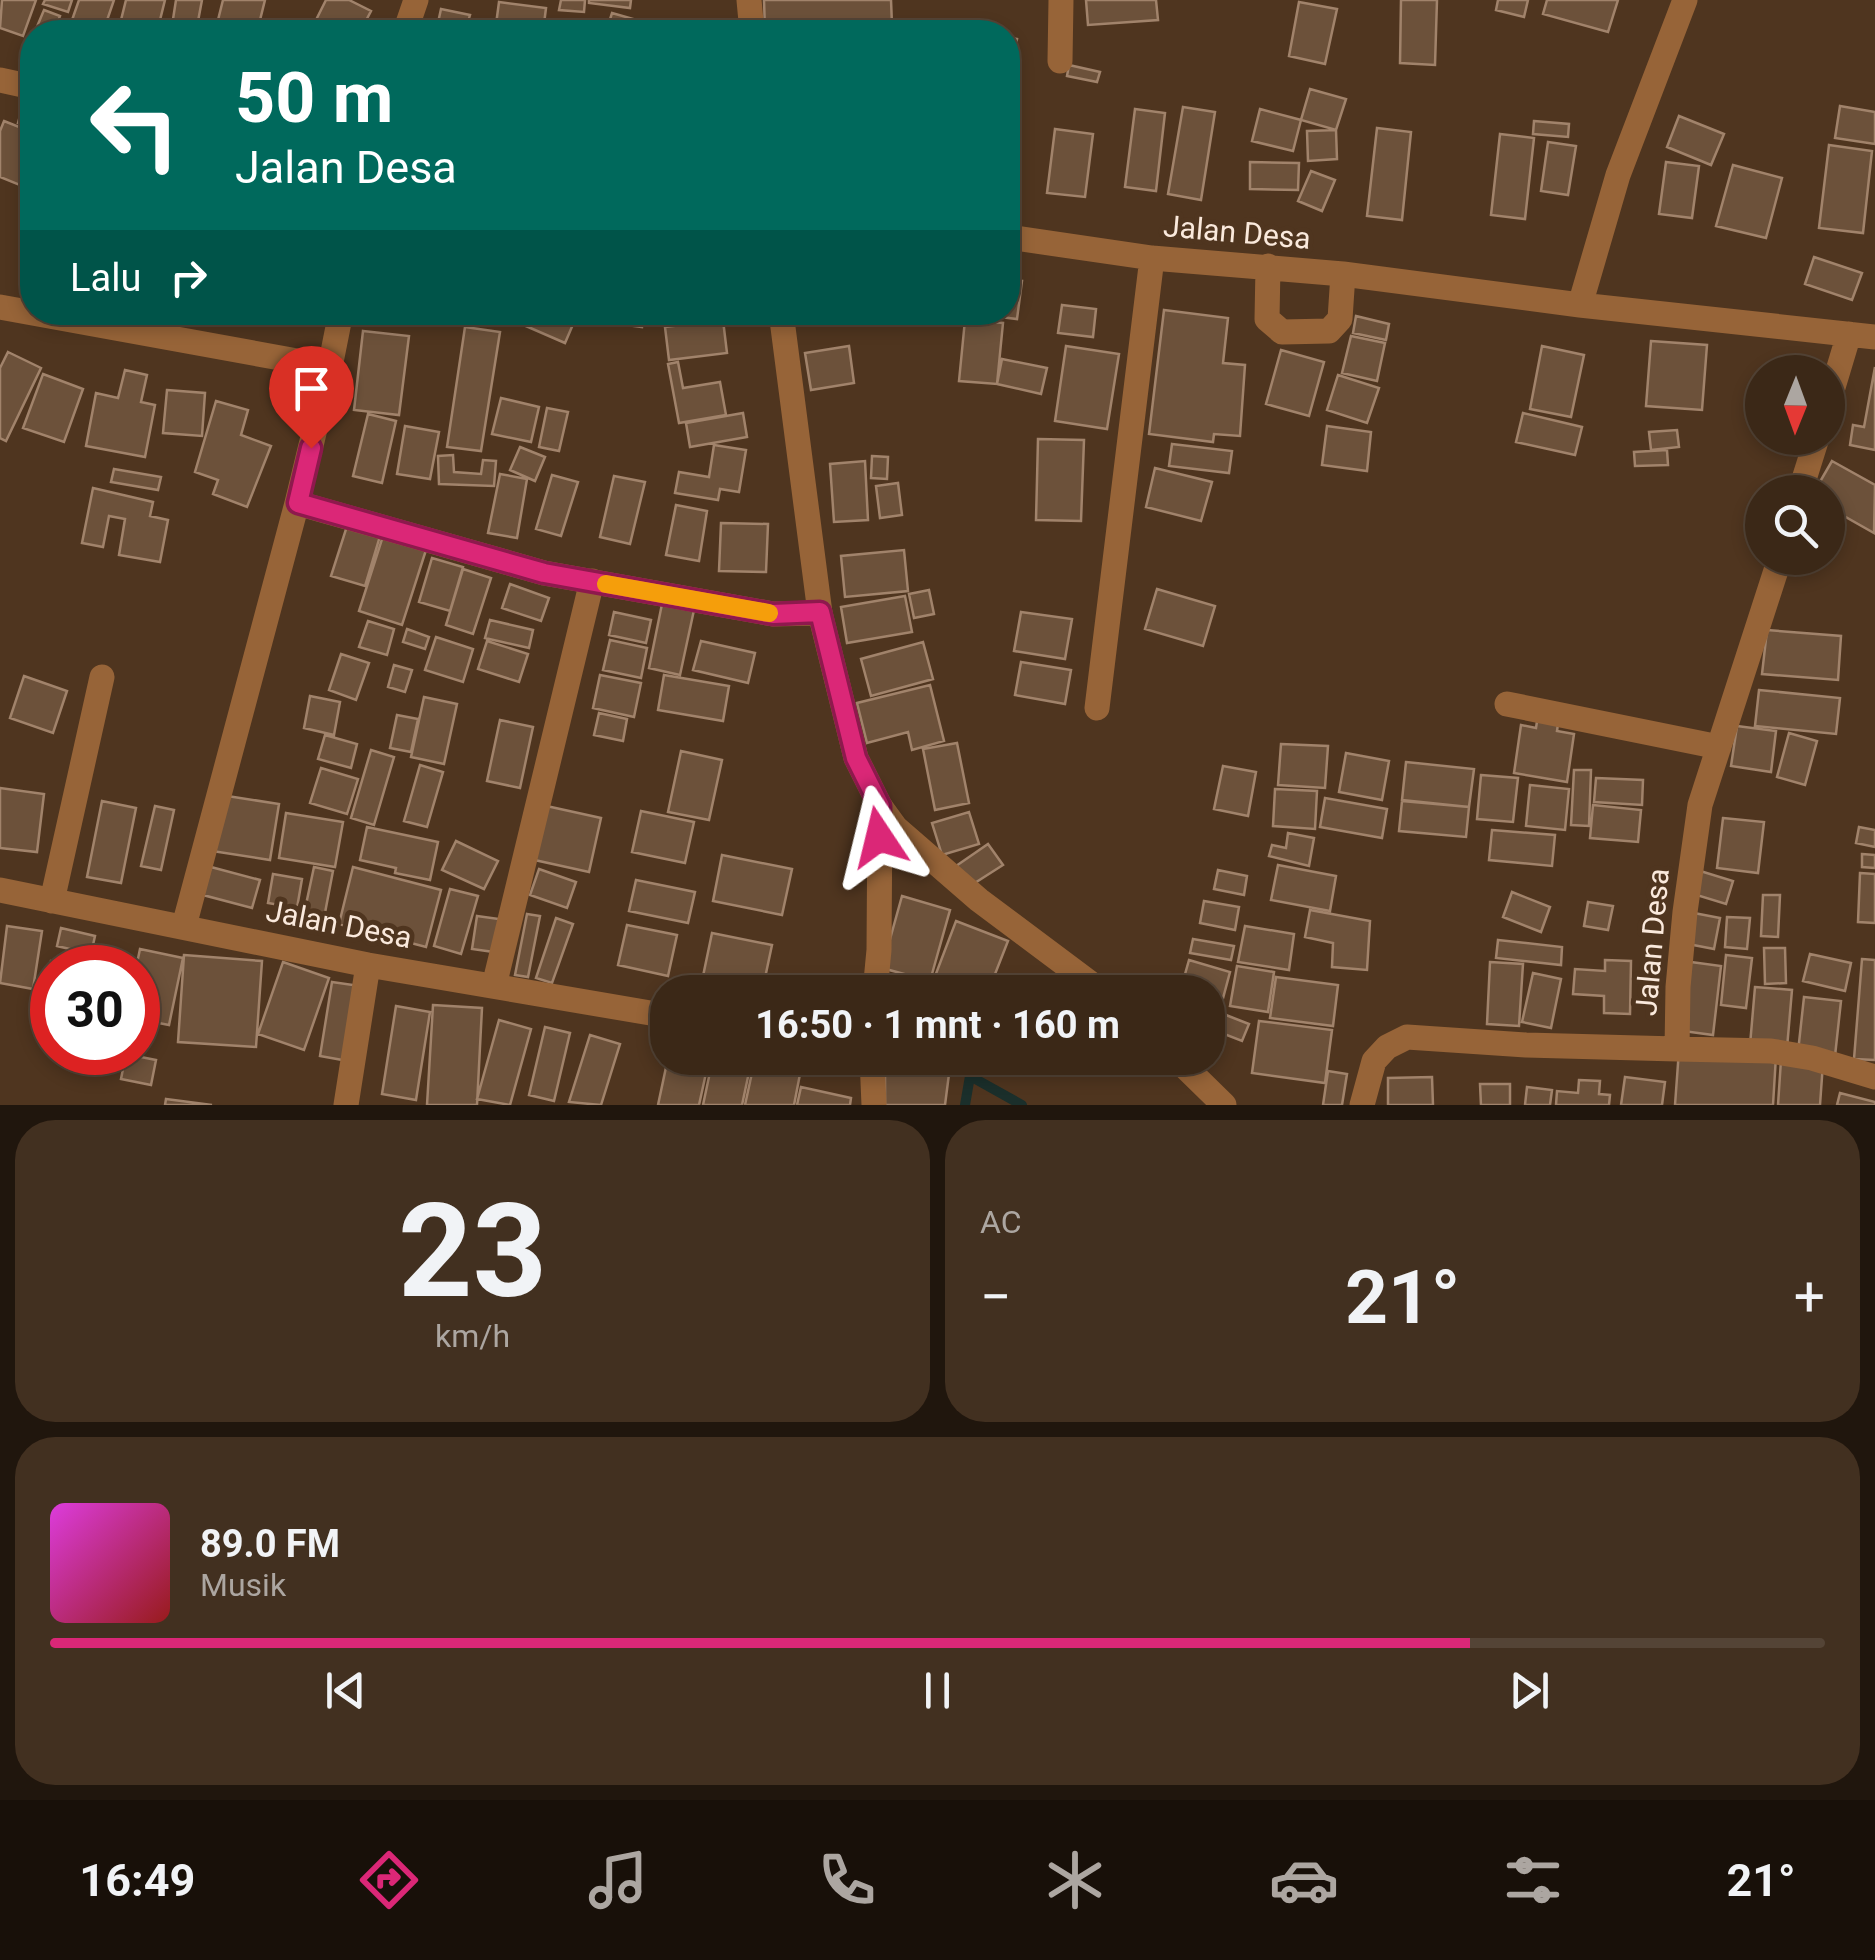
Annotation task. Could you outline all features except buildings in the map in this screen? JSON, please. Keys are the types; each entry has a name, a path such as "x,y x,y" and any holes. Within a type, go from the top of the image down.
{"street":[{"path":"1060,62 1061,0"},
{"path":"1580,305 1618,175 1685,0"},
{"name":"Jalan Desa","path":"1020,240 1152,258 1343,274 1875,337"},
{"path":"1097,708 1152,258"},
{"path":"1268,266 1267,318 1282,332 1324,333 1334,328 1340,319 1343,274"},
{"path":"105,325 330,367"},
{"path":"184,926 298,503 338,325"},
{"path":"783,325 820,612 856,758 896,828 1080,975"},
{"path":"1843,355 1849,334"},
{"path":"298,503 544,573 773,614 820,612"},
{"name":"Jalan Desa","path":"1362,1105 1374,1061 1386,1047 1407,1037 1676,1049 1685,912 1700,805 1775,575"},
{"path":"494,986 592,581"},
{"path":"52,901 102,676"},
{"path":"1507,704 1719,747"},
{"path":"877,975 880,806"},
{"name":"Jalan Desa","path":"0,890 368,965 650,1013"},
{"path":"346,1105 368,965"},
{"path":"1676,1049 1771,1051 1812,1058 1875,1077"},
{"path":"873,1075 874,1105"},
{"path":"1193,1075 1224,1105"}],"waterway":[{"path":"965,1105 970,1075"},
{"path":"970,1076 1022,1105"}],"slow traffic":[{"path":"606,584 769,613"}],"route":[{"path":"311,448 298,503 544,573 773,614 820,612 856,758 880,806 879,837"}]}
